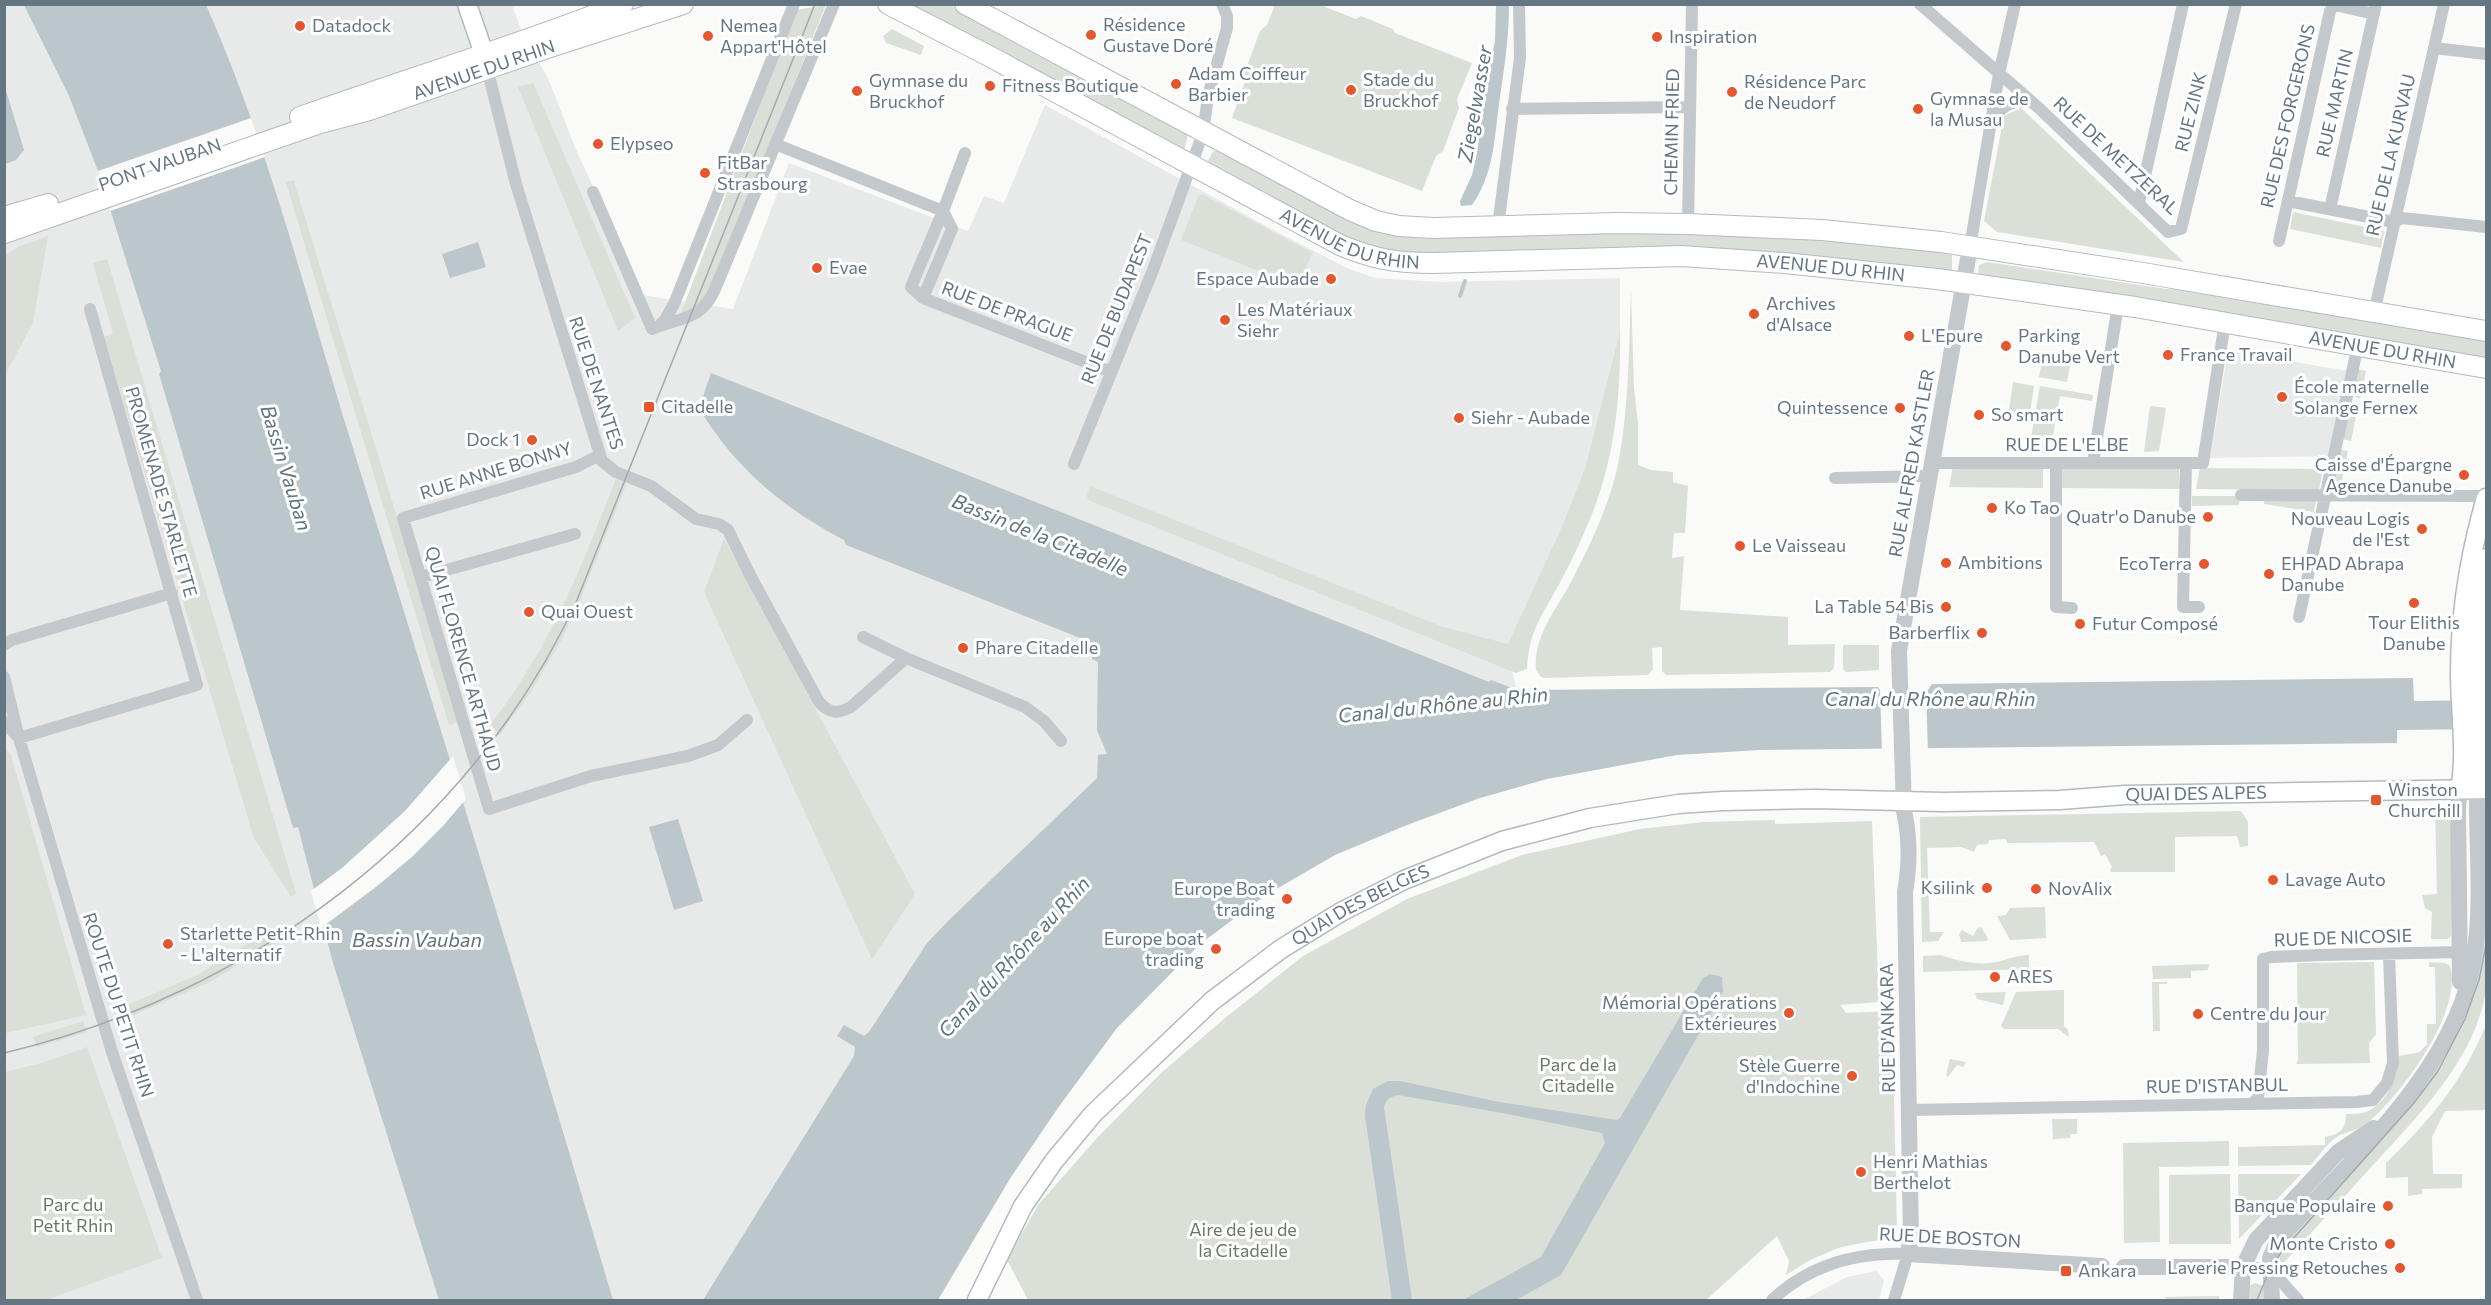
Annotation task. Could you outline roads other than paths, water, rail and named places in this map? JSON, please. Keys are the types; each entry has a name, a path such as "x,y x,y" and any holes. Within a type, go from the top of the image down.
{"main road":[{"path":"467,4 486,61"},
{"name":"AVENUE DU RHIN","path":"282,130 369,110 623,4"},
{"path":"643,16 664,4"},
{"name":"AVENUE DU RHIN","path":"486,61 683,4"},
{"name":"AVENUE DU RHIN","path":"888,4 1340,245 1368,256 1400,263 1681,256 1785,263 1964,282 2118,305 2487,368"},
{"name":"AVENUE DU RHIN","path":"965,4 1350,210 1376,221 1399,226 1433,228 1688,224 1822,230 1970,247 2154,275 2487,331"},
{"name":"PONT VAUBAN","path":"42,213 282,130"},
{"path":"4,217 42,213"},
{"path":"4,233 42,213"},
{"path":"2474,789 2469,753 2464,597 2487,497"},
{"path":"2468,676 2487,558"},
{"name":"QUAI DES ALPES","path":"1905,801 2049,800 2126,795 2474,789"},
{"name":"QUAI DES BELGES","path":"977,1300 1011,1230 1037,1184 1093,1114 1212,1001 1281,950 1341,912 1404,880 1502,841 1590,818 1677,804 1745,800 1905,801"}],"street":[{"path":"655,328 665,320 675,304 795,4"},
{"path":"655,328 698,313 710,301 834,4"},
{"path":"1192,167 1203,133 1208,96 1227,28 1227,16 1222,4"},
{"path":"1498,226 1520,58 1520,4"},
{"name":"CHEMIN FRIED","path":"1688,224 1692,4"},
{"path":"1970,247 2000,74 2015,4"},
{"path":"2139,203 2183,4"},
{"name":"RUE ZINK","path":"2181,229 2236,4"},
{"name":"RUE DE LA KURVAU","path":"2374,313 2444,4"},
{"name":"RUE DES FORGERONS","path":"2279,241 2330,11 2335,5 2375,9"},
{"name":"RUE DE METZERAL","path":"1925,7 2032,102 2168,232 2181,229"},
{"name":"RUE MARTIN","path":"2330,209 2375,9"},
{"path":"2434,48 2487,54"},
{"name":"RUE DE NANTES","path":"486,61 516,184 598,456 609,468 651,486 696,519 719,524 728,530 819,702 826,709 840,712 851,707 906,658"},
{"path":"1992,120 2001,108 2012,101 2032,102"},
{"path":"1512,109 1690,107"},
{"path":"775,144 943,211 965,153"},
{"name":"RUE DE BUDAPEST","path":"1074,464 1192,167"},
{"path":"593,192 655,328"},
{"path":"2288,201 2394,222 2402,218 2487,227"},
{"name":"RUE DE PRAGUE","path":"943,211 952,230 923,298 1111,372"},
{"name":"RUE ALFRED KASTLER","path":"1905,801 1899,651 1970,247"},
{"path":"2093,463 2118,305"},
{"name":"PROMENADE STARLETTE","path":"19,738 197,685 90,309"},
{"name":"RUE DE L'ELBE","path":"1835,478 1931,470 2014,458 2056,463 2203,463 2225,322"},
{"path":"2299,616 2358,345"},
{"name":"RUE ANNE BONNY","path":"404,519 576,467 598,456"},
{"path":"2056,463 2056,607 2072,608"},
{"path":"2186,463 2183,607 2199,607"},
{"path":"2241,495 2487,497"},
{"name":"QUAI FLORENCE ARTHAUD","path":"404,519 489,809 591,776 688,756 718,745 747,720"},
{"path":"421,577 575,534"},
{"path":"4,645 12,640 172,593"},
{"path":"863,637 906,658 1025,707 1044,721 1061,741"},
{"path":"4,677 19,738"},
{"name":"ROUTE DU PETIT RHIN","path":"4,722 19,738 112,1052 197,1300"},
{"path":"2449,1032 2460,988 2462,952 2458,807 2474,789"},
{"path":"2272,1300 2270,1258 2278,1240 2372,1139 2416,1086 2449,1032 2463,1003 2475,955 2478,911 2474,789"},
{"name":"RUE D'ANKARA","path":"1905,801 1909,863 1905,892 1911,1237 1908,1254"},
{"name":"RUE DE NICOSIE","path":"2254,1102 2258,1098 2263,1050 2263,959 2281,956 2462,952"},
{"name":"RUE D'ISTANBUL","path":"1909,1110 2373,1100 2387,1083 2394,1063 2390,954"},
{"path":"2241,1300 2243,1267 2256,1240 2326,1163 2346,1145 2369,1132 2392,1114"},
{"name":"RUE DE BOSTON","path":"1772,1300 1798,1279 1838,1260 1876,1253 2102,1266"},
{"path":"1894,1300 1908,1254"},
{"path":"2124,1267 2270,1269 2298,1300"}],"water":[{"name":"Bassin Vauban","path":"24,5 206,5 250,116 287,229 613,1300 439,1300 333,963 298,827 293,828 159,374 161,371 98,171 69,96"},
{"path":"1496,5 1509,5 1509,19 1493,149 1488,172 1479,194 1472,205 1461,206 1460,201 1472,175 1477,153 1486,83 1495,41"},
{"path":"5,87 24,150 16,160 5,164"},
{"path":"478,242 486,267 450,278 442,254"},
{"path":"711,373 1489,682 1491,680 1517,690 1878,687 1882,692 1926,693 1932,684 2413,678 2414,701 2486,700 2486,729 2397,730 2397,743 1760,750 1677,755 1547,779 1480,798 1335,855 1266,895 1200,944 1117,1028 1060,1105 1011,1177 938,1300 703,1300 854,1056 855,1047 837,1036 844,1025 864,1036 869,1032 927,943 1097,778 1098,755 1107,754 1097,730 1098,662 1092,659 1093,643 846,545 844,540 801,515 744,468 699,408"},
{"path":"678,819 703,901 674,910 649,827"},
{"path":"1710,974 1722,977 1723,992 1561,1275 1516,1300 1463,1300 1541,1257 1605,1143 1602,1133 1398,1095 1387,1100 1384,1107 1412,1300 1392,1300 1365,1116 1366,1105 1373,1089 1388,1081 1400,1081 1499,1102 1617,1120 1703,978"}],"waterway":[{"name":"Ziegelwasser","path":"1460,296 1465,281"}],"tram line":[{"path":"4,1053 95,1026 182,990 265,945 343,891 414,830 477,760 532,683 577,600 815,4"},
{"path":"2257,1300 2270,1269 2282,1251 2414,1103 2438,1071 2465,1019 2479,980 2486,945"}],"place":[{"name":"Datadock","path":"300,26"},
{"name":"Résidence Gustave Doré","path":"1091,35"},
{"name":"Nemea Appart'Hôtel","path":"708,36"},
{"name":"Inspiration","path":"1657,37"},
{"name":"Adam Coiffeur Barbier","path":"1176,84"},
{"name":"Fitness Boutique","path":"990,86"},
{"name":"Stade du Bruckhof","path":"1351,90"},
{"name":"Gymnase du Bruckhof","path":"857,91"},
{"name":"Résidence Parc de Neudorf","path":"1732,92"},
{"name":"Gymnase de la Musau","path":"1918,109"},
{"name":"Elypseo","path":"598,144"},
{"name":"FitBar Strasbourg","path":"705,173"},
{"name":"Evae","path":"817,268"},
{"name":"Espace Aubade","path":"1331,279"},
{"name":"Archives d'Alsace","path":"1754,314"},
{"name":"Les Matériaux Siehr","path":"1225,320"},
{"name":"L'Epure","path":"1909,336"},
{"name":"Parking Danube Vert","path":"2006,346"},
{"name":"France Travail","path":"2168,355"},
{"name":"École maternelle Solange Fernex","path":"2282,397"},
{"name":"Citadelle","path":"649,407"},
{"name":"Quintessence","path":"1900,408"},
{"name":"So smart","path":"1979,415"},
{"name":"Siehr - Aubade","path":"1459,418"},
{"name":"Dock 1","path":"532,440"},
{"name":"Caisse d'Épargne Agence Danube","path":"2464,475"},
{"name":"Ko Tao","path":"1992,508"},
{"name":"Quatr'o Danube","path":"2208,517"},
{"name":"Nouveau Logis de l'Est","path":"2422,529"},
{"name":"Le Vaisseau","path":"1740,546"},
{"name":"Ambitions","path":"1946,563"},
{"name":"EcoTerra","path":"2204,564"},
{"name":"EHPAD Abrapa Danube","path":"2269,574"},
{"name":"Tour Elithis Danube","path":"2414,603"},
{"name":"La Table 54 Bis","path":"1946,607"},
{"name":"Quai Ouest","path":"529,612"},
{"name":"Futur Composé","path":"2080,624"},
{"name":"Barberflix","path":"1982,633"},
{"name":"Phare Citadelle","path":"963,648"},
{"name":"Winston Churchill","path":"2376,800"},
{"name":"Lavage Auto","path":"2273,880"},
{"name":"Ksilink","path":"1987,888"},
{"name":"NovAlix","path":"2036,889"},
{"name":"Europe Boat trading","path":"1287,899"},
{"name":"Starlette Petit-Rhin - L'alternatif","path":"168,944"},
{"name":"Europe boat trading","path":"1216,949"},
{"name":"ARES","path":"1995,977"},
{"name":"Mémorial Opérations Extérieures","path":"1789,1013"},
{"name":"Centre du Jour","path":"2198,1014"},
{"name":"Stèle Guerre d'Indochine","path":"1852,1076"},
{"name":"Henri Mathias Berthelot","path":"1861,1172"},
{"name":"Banque Populaire","path":"2388,1206"},
{"name":"Monte Cristo","path":"2390,1244"},
{"name":"Laverie Pressing Retouches","path":"2400,1268"},
{"name":"Ankara","path":"2066,1271"}],"water label":[{"name":"Bassin de la Citadelle","path":"1040,535"},
{"name":"Canal du Rhône au Rhin","path":"1930,699"},
{"name":"Canal du Rhône au Rhin","path":"1443,705"},
{"name":"Canal du Rhône au Rhin","path":"1014,957"}],"park label":[{"name":"Parc de la Citadelle","path":"1578,1075"},
{"name":"Parc du Petit Rhin","path":"73,1215"},
{"name":"Aire de jeu de la Citadelle","path":"1243,1240"}]}
